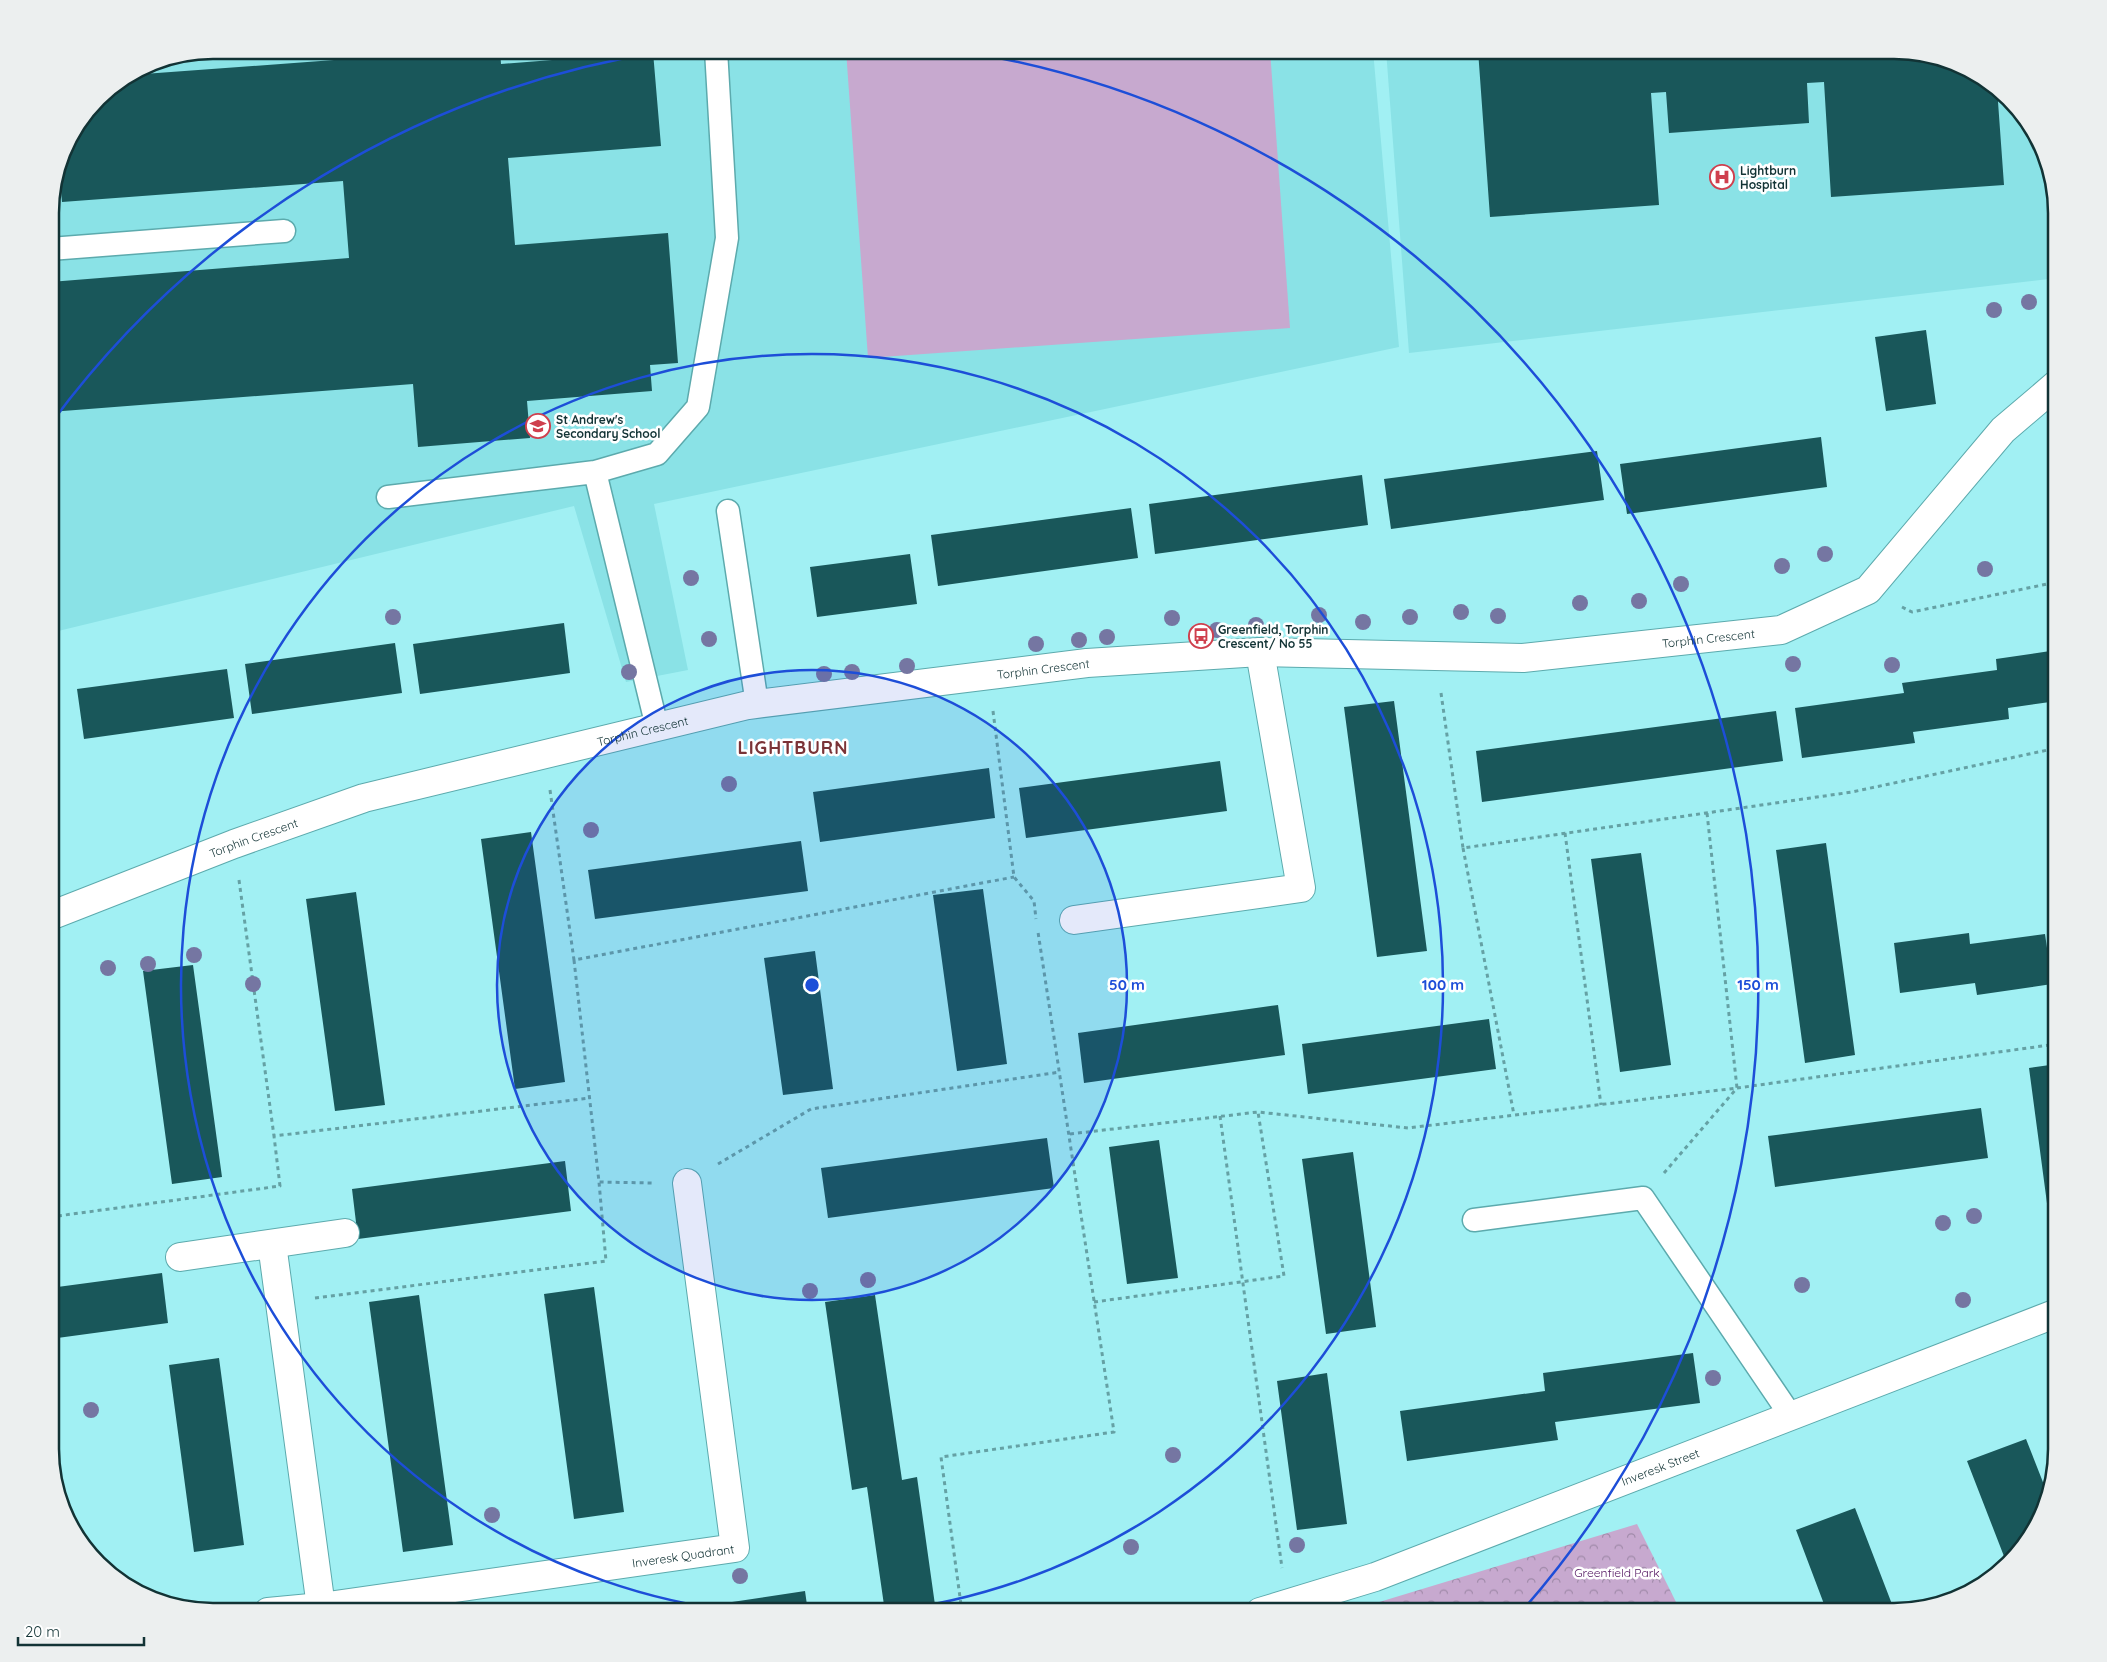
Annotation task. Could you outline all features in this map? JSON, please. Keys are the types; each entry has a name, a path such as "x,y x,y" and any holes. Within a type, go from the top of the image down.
{"street":[{"name":"Torphin Crescent","path":"59,912 234,844 364,798 757,704 1087,663 1260,652 1523,658 1781,630 1868,590 2003,430 2048,392"},
{"path":"1074,920 1301,888 1260,652"},
{"name":"Inveresk Quadrant","path":"349,1603 735,1548 687,1183"},
{"path":"180,1257 345,1233"},
{"path":"272,1244 320,1603"},
{"name":"Inveresk Street","path":"1291,1603 1375,1577 2048,1316"}],"lane":[{"path":"388,497 595,472 657,454 698,407 727,238 717,59"},
{"path":"59,248 284,231"},
{"path":"595,472 657,727"},
{"path":"728,511 757,704"},
{"path":"1474,1220 1643,1198 1791,1416"}],"path":[{"path":"1868,590 1912,612 2048,584"},
{"path":"1436,656 1463,848 1514,1115"},
{"path":"989,676 1014,877 1034,901 1036,920"},
{"path":"1463,848 1852,792 2048,750"},
{"path":"280,1303 606,1262 574,960 545,755"},
{"path":"1643,1198 1737,1088 1707,812"},
{"path":"1565,833 1601,1105"},
{"path":"59,1216 280,1186 234,844"},
{"path":"574,960 1014,877"},
{"path":"961,1603 941,1457 1114,1432 1038,930"},
{"path":"1070,1134 1258,1112 1408,1128 1737,1088 2048,1045"},
{"path":"599,1182 687,1183 811,1109 1060,1072"},
{"path":"274,1136 590,1098"},
{"path":"1094,1302 1284,1276 1258,1112"},
{"path":"1220,1116 1288,1603"}],"shaded area":[{"name":"St Andrew's Secondary School","path":"203,59 1374,59 1399,347 654,504 688,670 626,682 574,506 59,631 59,203 64,173 71,154 85,127 97,111 127,85 145,75 164,67"},
{"name":"Lightburn Hospital","path":"1387,59 1904,59 1924,62 1962,75 1996,97 2022,127 2032,145 2043,173 2048,213 2048,279 1409,353"}],"green space":[{"path":"847,59 1271,59 1290,328 868,358"},
{"name":"Greenfield Park","path":"1637,1524 1676,1603 1376,1603"}],"building":[{"path":"501,59 501,64 564,59 654,59 661,146 508,158 515,245 668,233 678,363 650,365 652,391 527,401 530,438 418,447 413,384 59,411 59,281 349,258 343,181 62,202 62,183 71,154 85,127 97,111 127,85 148,74 334,60"},
{"path":"1479,59 1904,59 1934,64 1953,71 1980,85 1998,99 2004,185 1831,197 1824,82 1807,83 1809,123 1669,133 1666,92 1651,93 1659,205 1490,217"},
{"path":"1926,330 1936,404 1886,411 1875,337"},
{"path":"1821,437 1827,487 1627,514 1620,464"},
{"path":"1597,451 1604,500 1391,529 1384,479"},
{"path":"1362,475 1368,525 1155,554 1149,504"},
{"path":"1131,508 1138,558 938,586 931,535"},
{"path":"910,554 917,604 817,617 810,567"},
{"path":"564,623 570,673 420,694 413,644"},
{"path":"395,643 402,693 252,714 245,664"},
{"path":"2048,651 2048,702 2008,708 2009,719 1913,732 1915,743 1802,758 1795,708 1904,693 1902,683 1997,670 1996,659"},
{"path":"227,669 234,718 84,739 77,689"},
{"path":"1394,701 1427,951 1377,957 1344,707"},
{"path":"1776,711 1783,761 1482,802 1476,751"},
{"path":"1220,761 1227,811 1026,838 1019,788"},
{"path":"989,768 995,818 820,842 813,792"},
{"path":"531,832 565,1082 515,1089 481,839"},
{"path":"801,841 808,891 595,919 588,870"},
{"path":"1826,843 1855,1055 1805,1063 1776,850"},
{"path":"1641,853 1671,1065 1620,1072 1591,859"},
{"path":"983,889 1007,1064 957,1071 933,895"},
{"path":"356,892 385,1105 335,1111 306,899"},
{"path":"1969,933 1970,944 2045,934 2048,948 2048,985 1977,995 1975,983 1900,993 1894,943"},
{"path":"815,951 833,1089 783,1095 764,958"},
{"path":"193,965 222,1177 172,1184 143,971"},
{"path":"1278,1005 1285,1055 1084,1083 1078,1033"},
{"path":"1489,1019 1496,1069 1308,1094 1302,1044"},
{"path":"2048,1065 2048,1211 2029,1068"},
{"path":"1981,1108 1988,1158 1775,1187 1768,1136"},
{"path":"1047,1138 1054,1188 828,1218 821,1168"},
{"path":"1159,1140 1178,1278 1127,1284 1109,1147"},
{"path":"1353,1152 1376,1327 1326,1334 1302,1159"},
{"path":"565,1161 571,1211 358,1239 352,1189"},
{"path":"162,1273 168,1323 59,1338 59,1287"},
{"path":"594,1287 624,1512 574,1519 544,1294"},
{"path":"419,1295 453,1545 403,1552 369,1302"},
{"path":"875,1295 902,1480 917,1477 935,1603 884,1603 867,1487 852,1490 825,1302"},
{"path":"1693,1353 1700,1403 1555,1422 1558,1440 1407,1461 1400,1411 1545,1391 1543,1373"},
{"path":"219,1358 244,1545 194,1552 169,1365"},
{"path":"1327,1373 1347,1524 1297,1530 1277,1381"},
{"path":"2026,1439 2044,1485 2032,1517 2022,1535 2004,1557 1967,1461"},
{"path":"1855,1508 1892,1603 1824,1603 1796,1530"},
{"path":"805,1591 807,1603 725,1603"}],"place":[{"name":"Lightburn Hospital","path":"1722,177"},
{"name":"St Andrew's Secondary School","path":"538,426"},
{"name":"Greenfield, Torphin Crescent/ No 55","path":"1201,636"}],"district":[{"name":"LIGHTBURN","path":"793,747"}]}
